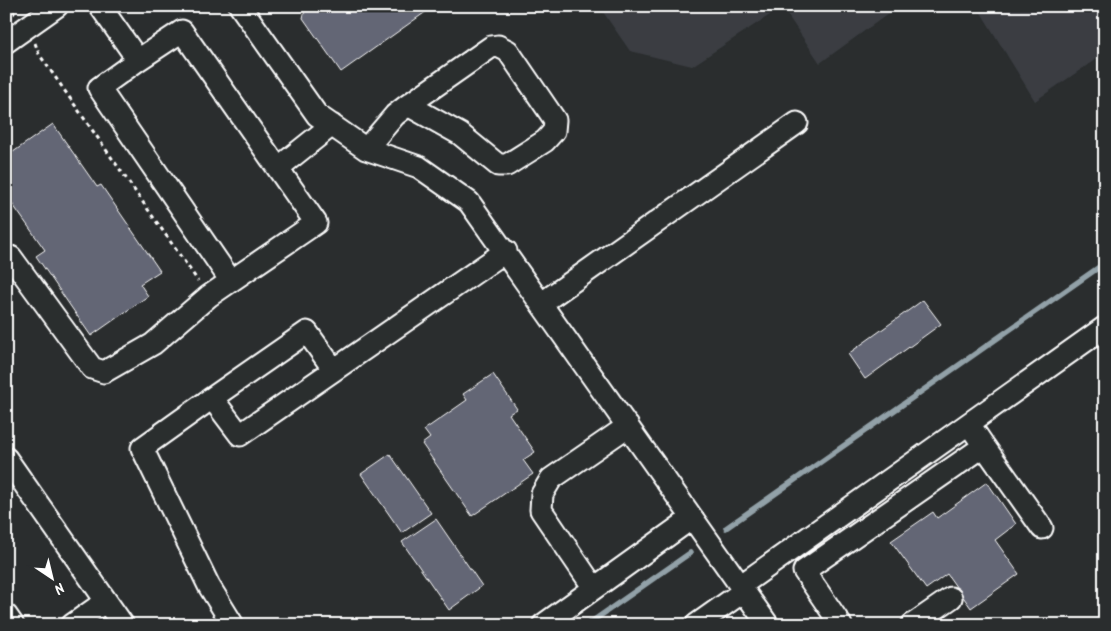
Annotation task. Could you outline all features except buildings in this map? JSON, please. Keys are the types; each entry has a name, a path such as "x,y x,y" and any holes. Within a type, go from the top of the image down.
{"street":[{"path":"6,42 57,6"},
{"path":"100,6 138,60"},
{"path":"240,6 317,115 366,149 419,167 469,202 506,251 768,625"},
{"path":"11,257 92,368 104,372 153,344 189,312 316,223 182,31 99,88 231,281"},
{"path":"366,149 394,115 408,105 491,47 498,46 508,51 554,120 554,131 545,141 507,165 498,165 460,134 408,105"},
{"path":"542,303 797,123"},
{"path":"278,168 332,125"},
{"path":"212,398 240,435 506,251"},
{"path":"696,625 742,588 1105,328"},
{"path":"233,625 209,586 142,448 307,332 334,370"},
{"path":"969,424 1042,528"},
{"path":"594,588 541,510 542,494 551,479 628,426"},
{"path":"841,625 804,571 984,446"},
{"path":"6,458 123,625"},
{"path":"543,625 692,518"},
{"path":"912,625 951,598"},
{"path":"72,625 106,601"},
{"path":"6,615 13,625"}],"path":[{"path":"6,7 29,26 39,54 203,287"}],"shaded area":[{"path":"604,6 899,6 820,63 782,7 692,66 630,51 603,12"},
{"path":"977,6 1105,6 1105,53 1035,101"}],"waterway":[{"path":"726,528 1105,263"},
{"path":"587,625 690,553"}]}
